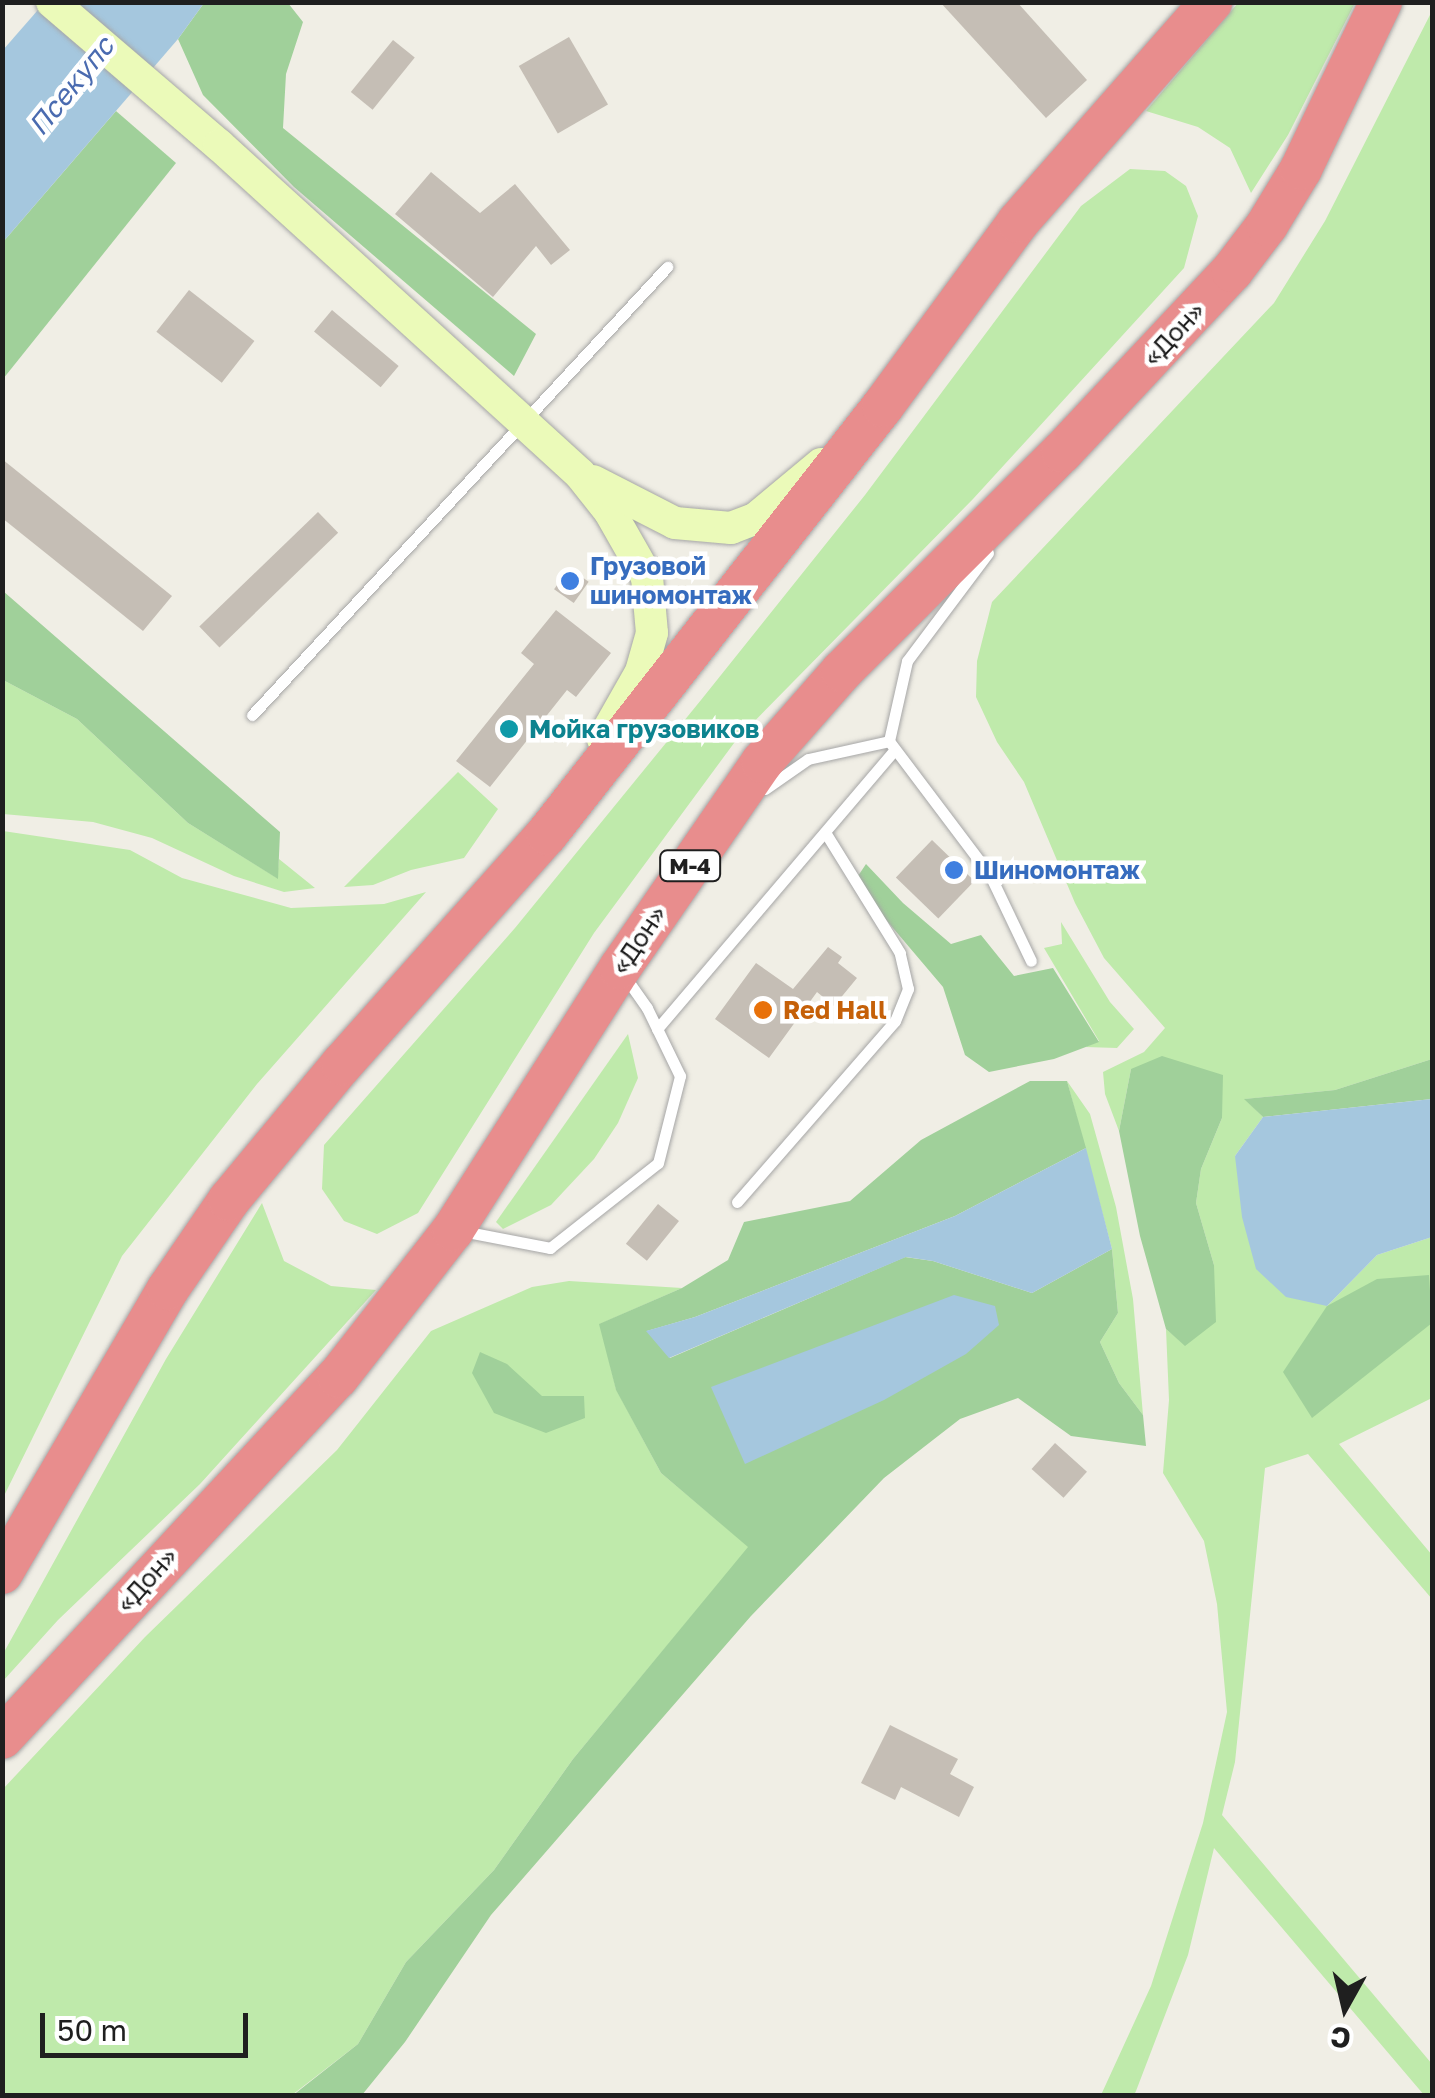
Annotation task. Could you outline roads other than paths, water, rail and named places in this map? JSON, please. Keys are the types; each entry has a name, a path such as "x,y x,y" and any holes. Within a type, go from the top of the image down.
{"highway":[{"path":"2,1573 168,1289 229,1200 342,1064 547,834 883,406 1018,222 1211,2"},
{"name":"«Дон»","path":"2,1738 338,1377 453,1230 620,968 762,762 830,684 1166,344 1268,225 1301,169 1381,2"}],"main road":[{"path":"52,2 218,146 580,474 610,512 647,578 652,633 641,672 547,834"},
{"path":"580,474 676,524 731,528 755,519 800,483 883,406"}],"lane":[{"path":"252,714 667,267"},
{"name":"М-4","path":"1008,525 1062,452"},
{"path":"658,1029 825,832 892,745 908,661 998,540"},
{"name":"М-4","path":"668,898 787,770 808,759 892,745"},
{"path":"892,745 990,876 1031,961"},
{"path":"737,1202 895,1021 908,989 900,953 825,832"},
{"path":"453,1230 550,1248 658,1163 680,1076 658,1029 620,968"}],"water":[{"name":"Псекупс","path":"44,3 204,3 178,39 3,242 3,50"},
{"path":"1432,1099 1432,1237 1377,1255 1327,1306 1286,1297 1256,1269 1242,1217 1235,1156 1263,1117"},
{"path":"1086,1148 1112,1249 1032,1293 933,1261 906,1257 669,1358 646,1331 695,1317 955,1216"},
{"path":"954,1295 995,1306 999,1325 966,1354 884,1400 745,1464 711,1387"}],"place":[{"name":"Грузовой шиномонтаж","path":"570,581"},
{"name":"Мойка грузовиков","path":"509,729"},
{"name":"Шиномонтаж","path":"954,870"},
{"name":"Red Hall","path":"763,1010"}]}
